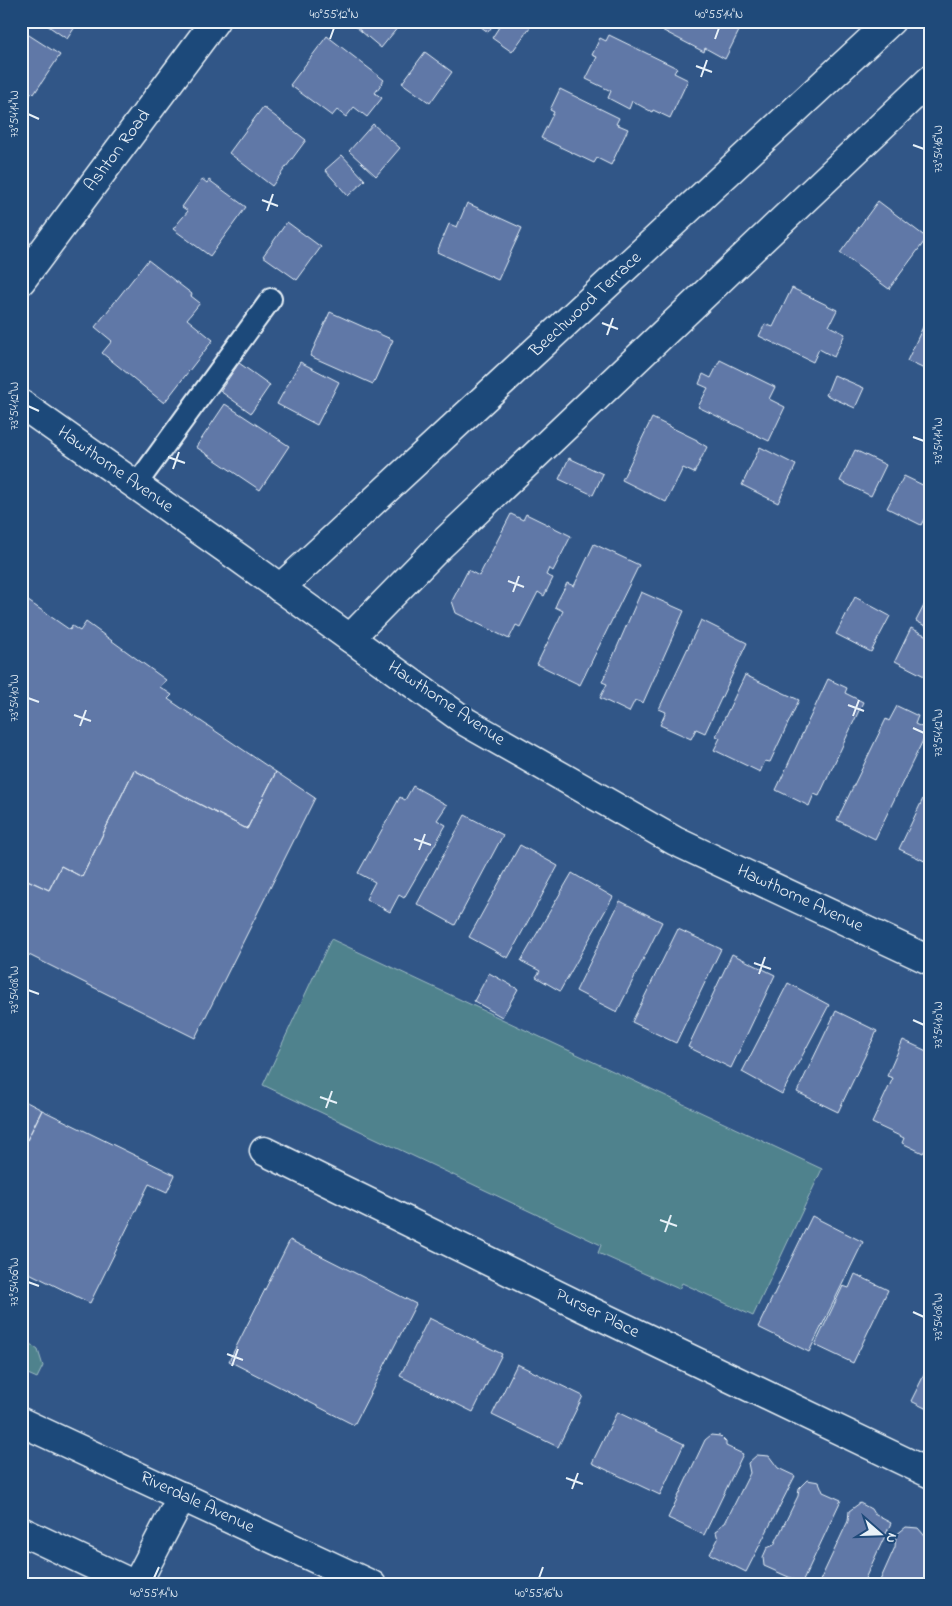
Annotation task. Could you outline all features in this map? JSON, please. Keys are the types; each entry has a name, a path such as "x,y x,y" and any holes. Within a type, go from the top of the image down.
{"street":[{"name":"Ashton Road","path":"21,281 215,21"},
{"name":"Beechwood Terrace","path":"280,588 891,21"},
{"path":"350,638 449,538 931,79"},
{"name":"Hawthorne Avenue","path":"21,404 466,722 675,841 931,961"},
{"name":"Purser Place","path":"264,1151 584,1308 931,1474"},
{"name":"Riverdale Avenue","path":"21,1422 372,1585"},
{"path":"21,1532 135,1585 182,1496"}],"lane":[{"path":"136,485 271,299"}],"green space":[{"path":"331,939 822,1169 753,1316 682,1283 679,1289 598,1253 601,1245 263,1085"},
{"path":"21,1337 38,1350 43,1366 37,1378 21,1371"}],"building":[{"path":"41,21 79,21 67,39"},
{"path":"349,21 403,21 381,48"},
{"path":"473,21 496,21 488,32"},
{"path":"503,21 530,21 533,23 512,52 492,38"},
{"path":"659,21 729,21 741,27 725,59 705,48 704,52 656,27"},
{"path":"21,30 60,55 34,94 32,92 22,108"},
{"path":"609,35 677,68 674,73 688,80 670,118 653,110 652,112 632,101 629,109 608,98 611,91 586,79 597,57 592,55 600,38 606,41"},
{"path":"327,36 384,80 375,93 382,98 367,117 354,107 346,117 337,110 332,116 290,85"},
{"path":"425,52 452,72 430,103 402,83"},
{"path":"560,89 619,118 616,124 628,129 611,165 597,158 594,163 541,138 554,112 550,110"},
{"path":"263,107 306,140 272,186 229,153"},
{"path":"373,124 400,148 376,176 349,151"},
{"path":"342,155 365,180 348,196 325,170"},
{"path":"202,179 207,183 209,180 246,207 210,256 173,229 188,211 182,207"},
{"path":"878,201 927,238 889,289 840,253"},
{"path":"467,203 522,228 498,280 437,252 449,224 457,227"},
{"path":"287,222 321,247 297,280 263,256"},
{"path":"148,260 192,294 191,296 200,303 187,319 213,340 164,403 102,353 112,341 95,327"},
{"path":"792,288 837,310 829,326 845,334 834,357 819,349 813,362 759,336 765,324 773,327"},
{"path":"931,310 931,372 907,361"},
{"path":"330,312 393,340 373,384 310,356"},
{"path":"720,360 775,387 769,399 785,407 769,441 698,407 708,388 699,384 703,374 711,378"},
{"path":"300,362 339,382 317,425 277,404"},
{"path":"239,363 270,385 251,413 220,391"},
{"path":"834,375 864,388 855,408 826,395"},
{"path":"225,404 289,446 260,490 196,447"},
{"path":"652,418 697,440 707,447 694,473 683,468 666,502 622,480"},
{"path":"760,447 796,465 778,503 742,485"},
{"path":"855,450 886,465 871,496 840,481"},
{"path":"569,458 603,474 593,495 559,479"},
{"path":"904,476 931,489 931,506 921,525 887,508"},
{"path":"511,514 523,520 526,514 571,536 553,571 549,568 546,575 553,578 544,596 538,592 520,627 516,625 509,639 456,613 452,601 468,570 479,576"},
{"path":"594,544 639,565 580,685 537,664 563,611 555,607 558,600 567,583 574,586"},
{"path":"641,592 684,611 643,703 635,700 629,712 600,698 607,684 602,682"},
{"path":"931,592 931,629 916,621"},
{"path":"21,596 70,630 72,626 80,631 86,622 166,680 160,687 172,695 168,699 276,772 247,829 134,770 82,877 61,866 49,890 21,877"},
{"path":"855,597 890,616 871,652 836,634"},
{"path":"701,620 747,643 705,733 696,729 691,739 660,725 666,712 659,709"},
{"path":"911,628 931,638 930,679 895,661"},
{"path":"745,675 799,700 770,762 765,761 760,772 714,750 720,738 716,736"},
{"path":"828,679 847,688 845,693 863,702 819,796 814,794 809,806 776,790"},
{"path":"897,706 918,716 915,724 928,730 875,839 837,820 886,719 889,721"},
{"path":"134,770 247,829 276,772 315,798 195,1038 21,951 21,877 49,890 61,866 82,877"},
{"path":"931,782 931,864 899,849"},
{"path":"413,786 447,805 437,820 446,825 404,898 399,895 390,912 366,899 375,882 358,873 400,797 405,800"},
{"path":"465,815 503,835 455,925 417,904"},
{"path":"520,845 558,866 508,958 469,937"},
{"path":"572,873 613,897 560,991 536,977 540,971 521,961"},
{"path":"620,901 662,922 617,1012 576,991"},
{"path":"678,929 721,949 676,1043 632,1022"},
{"path":"732,954 775,975 731,1068 688,1047"},
{"path":"489,973 518,989 502,1017 474,1001"},
{"path":"788,983 829,1005 782,1094 742,1072"},
{"path":"836,1011 877,1031 838,1112 797,1092"},
{"path":"903,1040 931,1053 931,1141 923,1153 902,1143 904,1138 872,1123 893,1078 887,1076"},
{"path":"21,1099 42,1110 21,1152"},
{"path":"42,1110 175,1175 167,1192 149,1184 90,1303 21,1269 21,1152"},
{"path":"812,1216 863,1242 809,1352 758,1327"},
{"path":"290,1240 416,1304 354,1425 229,1361"},
{"path":"855,1274 888,1290 853,1363 815,1345 843,1286 849,1288"},
{"path":"429,1318 502,1354 473,1412 400,1376"},
{"path":"931,1361 931,1411 911,1401"},
{"path":"517,1364 583,1396 558,1447 492,1415"},
{"path":"617,1412 684,1444 660,1495 592,1463"},
{"path":"711,1435 720,1436 726,1442 726,1446 743,1454 704,1535 668,1518 705,1440"},
{"path":"757,1455 769,1456 778,1468 795,1476 746,1572 710,1554 718,1539 716,1532 725,1523 750,1473 748,1463"},
{"path":"807,1480 819,1482 823,1492 841,1500 802,1583 764,1566 763,1557 767,1548 774,1545 798,1496 799,1488"},
{"path":"860,1503 871,1509 874,1514 891,1523 862,1585 818,1585 848,1521 849,1511"},
{"path":"906,1527 918,1528 927,1541 931,1543 931,1569 923,1585 878,1585 895,1547 896,1535"}]}
